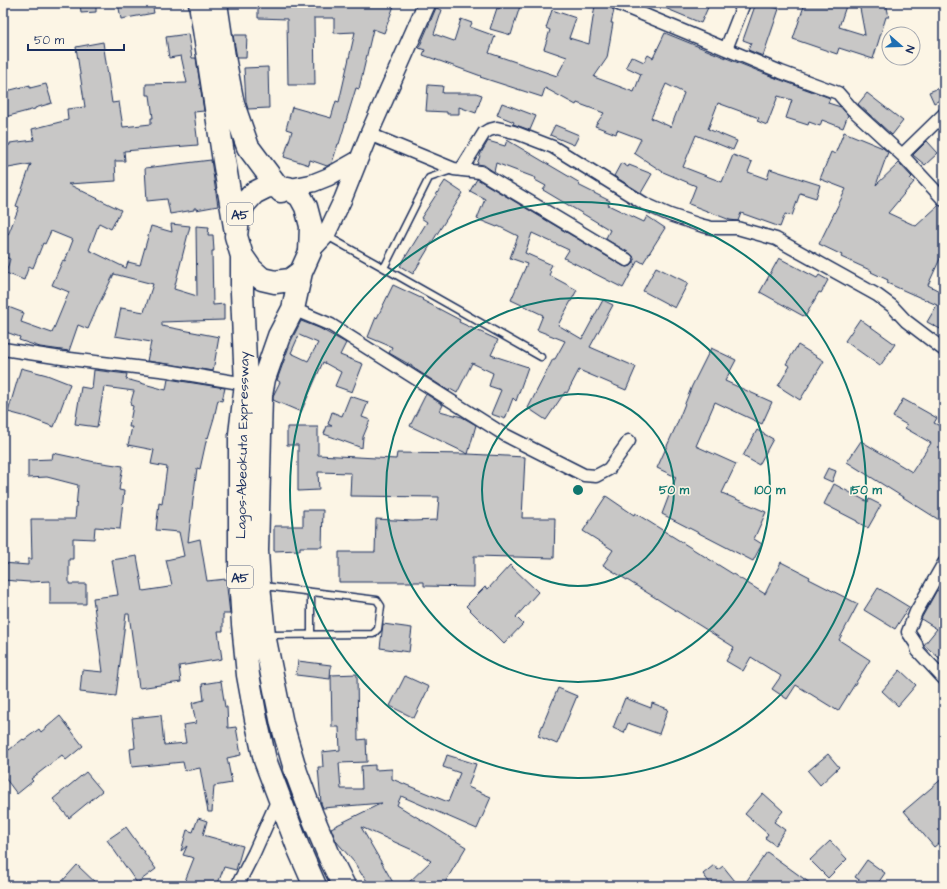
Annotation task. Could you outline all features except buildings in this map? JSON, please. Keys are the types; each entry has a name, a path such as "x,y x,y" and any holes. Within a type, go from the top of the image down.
{"highway":[{"name":"A5","path":"200,3 236,236 242,256 251,270 262,278 275,282 290,280 301,272 310,252 310,226 306,207 300,196 284,190 276,185 266,186 254,193 244,204 238,219 236,236"},
{"name":"A5","path":"216,3 232,104 248,147 284,190"},
{"name":"Lagos-Abeokuta Expressway","path":"242,256 246,384 240,434 240,576 242,624 248,675 265,760 298,847 315,886"},
{"name":"Lagos-Abeokuta Expressway","path":"301,272 293,309 279,336 264,379 261,395 257,551 259,585 264,634 282,724 296,772 312,815 344,886"}],"main road":[{"path":"310,252 326,235 368,134 427,3"},
{"path":"284,190 313,183 328,177 358,160"}],"street":[{"path":"616,3 781,72 838,93 852,109 902,155 944,200"},
{"path":"726,49 744,3"},
{"path":"902,155 944,114"},
{"path":"457,169 484,133 497,128 514,132 553,146 639,200 670,216 712,228 737,228 776,239 877,295 892,306 906,321 944,350"},
{"path":"368,134 457,169 480,172 627,260"},
{"path":"293,309 331,325 505,435 584,475 596,476 609,469 629,441"},
{"path":"3,349 168,371 246,384"},
{"path":"944,564 916,612 908,632 916,644 918,651 944,679"},
{"path":"237,886 254,853 279,796"}],"lane":[{"path":"384,268 429,178 457,169"},
{"path":"326,235 541,357"},
{"path":"259,585 377,600 381,606 378,629 373,634 264,634"},
{"path":"311,592 311,634"}]}
